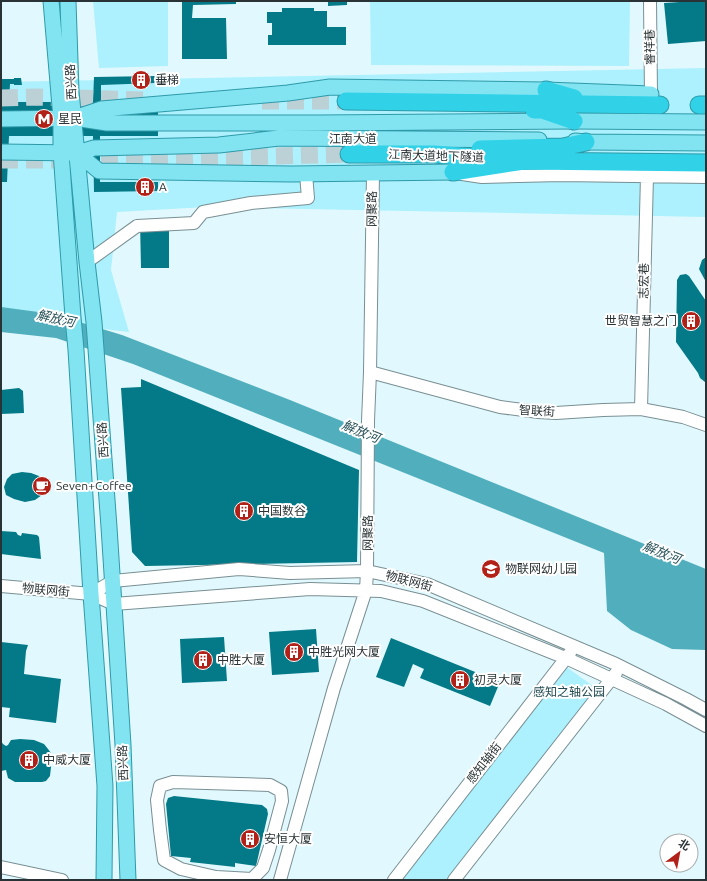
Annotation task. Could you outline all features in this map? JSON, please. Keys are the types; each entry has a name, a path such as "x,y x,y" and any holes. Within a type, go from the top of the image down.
{"highway":[{"path":"546,90 595,104"},
{"path":"574,121 542,110 347,105 595,104 656,99"},
{"path":"434,154 455,150 563,146 586,142"},
{"name":"江南大道地下隧道","path":"349,154 434,154 524,161"},
{"path":"453,172 524,161 706,163"}],"main road":[{"name":"西兴路","path":"51,1 67,118 77,153 94,322 113,581 123,745 128,880"},
{"name":"西兴路","path":"68,1 71,91 60,152 76,350 91,594 105,786 104,880"},
{"path":"67,118 101,109 288,93 330,87 546,90 656,99"},
{"name":"江南大道","path":"1,119 67,118 107,123 574,121 706,122"},
{"name":"江南大道","path":"1,152 77,153 94,148 219,145 279,138 555,140 586,142 706,143"},
{"path":"77,153 99,171 306,174 453,172"}],"street":[{"name":"睿祥巷","path":"650,1 656,99"},
{"path":"453,172 482,177 561,175 706,177"},
{"name":"网聚路","path":"280,880 334,688 366,590 373,173"},
{"path":"87,262 137,226 194,223 203,212 251,203 308,198 306,174"},
{"name":"志宏巷","path":"641,409 647,176"},
{"name":"智联街","path":"370,372 520,411 556,412 641,409 683,417 706,425"},
{"name":"物联网街","path":"91,594 113,581 239,569 290,573 367,571 427,584 621,667 706,710"},
{"name":"物联网街","path":"1,586 91,594 114,604 310,589 381,591 423,601 566,658 666,704 706,726"},
{"name":"感知轴街","path":"394,880 575,647"},
{"path":"454,880 621,667"},
{"path":"173,782 270,785 281,791 282,801 264,868 252,879 216,879 181,869 164,860 157,800 160,786 173,782"},
{"path":"1,867 62,880"}],"green space":[{"path":"93,1 168,1 168,66 99,68"},
{"path":"370,1 630,1 629,66 371,65"},
{"path":"706,68 706,217 206,207 117,212 111,270 129,332 1,317 1,82"},
{"name":"感知之轴公园","path":"565,666 596,688 446,880 400,880"}],"water":[{"name":"解放河","path":"1,307 53,314 122,335 290,400 706,569 706,650 672,649 631,630 607,611 604,553 133,364 56,338 1,332"}],"building":[{"path":"182,1 236,1 236,4 193,5 192,18 226,18 227,59 182,59"},
{"path":"328,1 347,1 347,5 328,6"},
{"path":"706,1 706,41 668,44 664,3"},
{"path":"282,8 314,8 314,11 327,11 327,27 346,27 346,45 268,45 268,35 272,35 272,23 267,23 267,12 282,12"},
{"name":"星民","path":"155,76 155,83 101,85 101,102 158,102 158,136 100,136 100,182 158,182 158,191 94,192 93,136 9,136 7,182 1,182 1,79 21,78 22,85 10,84 9,102 93,102 94,77"},
{"path":"140,221 169,222 169,268 141,268"},
{"path":"706,257 706,282 699,269 702,260"},
{"name":"世贸智慧之门","path":"686,274 689,276 706,301 705,382 700,378 676,342 677,280 680,275"},
{"name":"中国数谷","path":"141,379 359,470 357,562 145,566 132,552 121,388 141,387"},
{"path":"19,388 23,391 24,413 1,414 1,390"},
{"path":"22,472 39,476 44,481 46,488 42,495 35,500 25,502 6,495 4,487 7,479 12,474"},
{"path":"1,531 16,532 21,536 22,533 37,535 39,537 41,559 1,554"},
{"name":"中胜光网大厦","path":"316,629 319,672 272,675 269,632"},
{"name":"中胜大厦","path":"224,637 227,681 182,683 180,639"},
{"path":"391,638 500,682 490,706 420,678 424,669 413,664 404,687 376,677"},
{"path":"1,642 28,645 24,674 61,679 56,723 9,717 10,708 1,707"},
{"name":"中威大厦","path":"11,740 34,740 44,744 51,753 50,776 46,781 15,782 8,778 6,770 1,771 1,741 6,746"},
{"name":"安恒大厦","path":"174,796 262,805 267,809 268,814 256,866 235,863 235,867 190,862 191,858 171,856 166,804 168,798"}],"tunnel":[{"path":"1,98 37,97 146,100"},
{"path":"262,101 346,101"},
{"path":"1,160 138,160 349,154"}],"place":[{"name":"垂梯","path":"141,80"},
{"name":"星民","path":"44,119"},
{"name":"A","path":"145,187"},
{"name":"世贸智慧之门","path":"691,321"},
{"name":"Seven+Coffee","path":"42,486"},
{"name":"中国数谷","path":"244,511"},
{"name":"物联网幼儿园","path":"491,569"},
{"name":"中胜光网大厦","path":"294,652"},
{"name":"中胜大厦","path":"203,660"},
{"name":"初灵大厦","path":"460,680"},
{"name":"中威大厦","path":"29,760"},
{"name":"安恒大厦","path":"250,839"}]}
